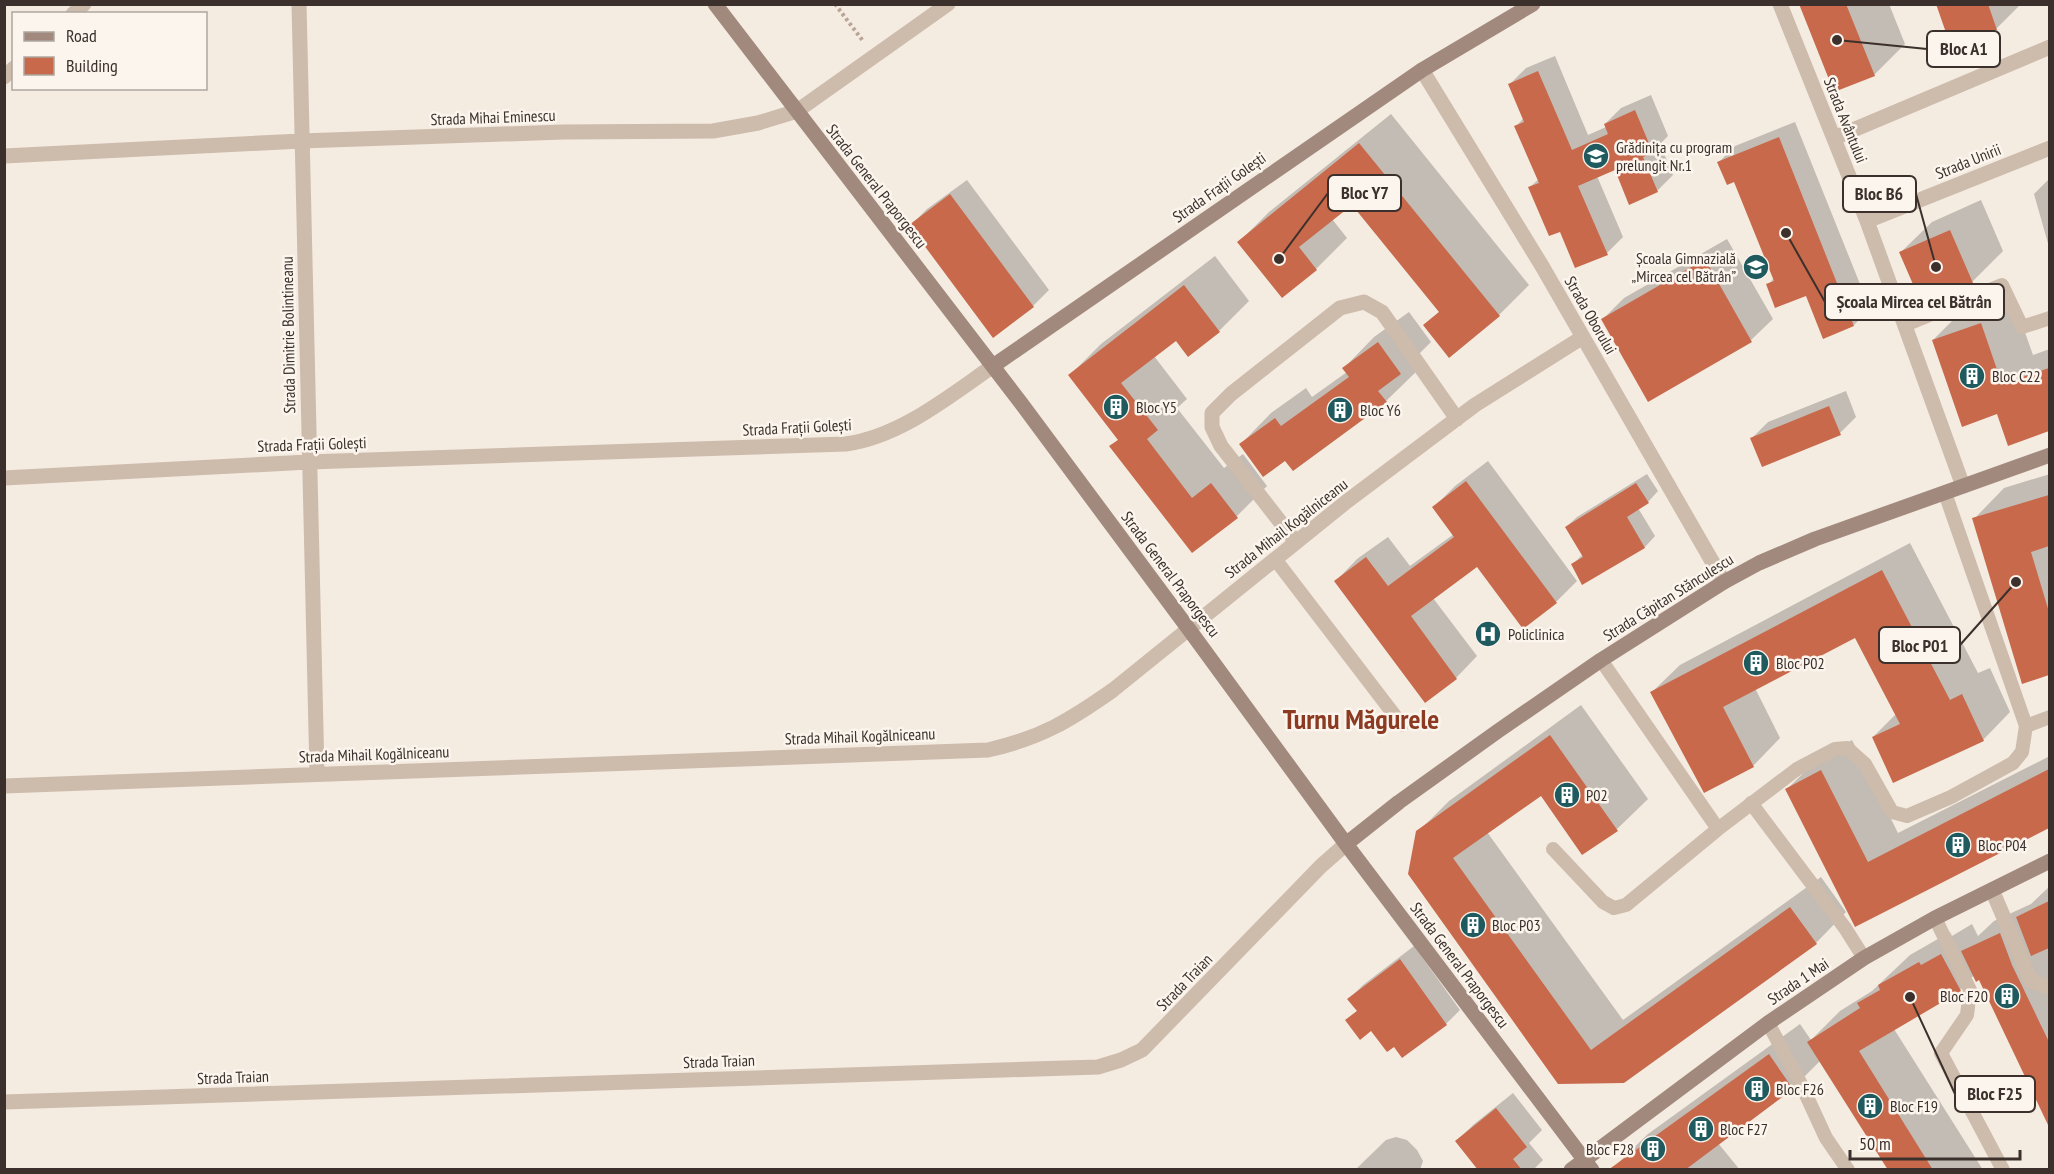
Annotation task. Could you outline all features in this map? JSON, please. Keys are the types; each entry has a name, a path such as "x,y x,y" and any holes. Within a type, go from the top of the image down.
{"main road":[{"name":"Strada General Praporgescu","path":"715,4 993,366 1346,844 1588,1164"},
{"name":"Strada Frații Golești","path":"993,366 1422,70 1533,4"},
{"name":"Strada Căpitan Stănculescu","path":"1346,844 1399,802 1601,660 1724,582 1815,539 2049,455"},
{"name":"Strada 1 Mai","path":"1571,1170 1588,1164 1768,1023 1864,958 1935,918 2049,861"}],"street":[{"name":"Strada Dimitrie Bolintineanu","path":"299,4 317,774"},
{"name":"Strada Mihai Eminescu","path":"4,156 302,141 551,133 713,131 758,123 796,111 948,4"},
{"name":"Strada Avântului","path":"1780,4 1867,221 1963,486"},
{"path":"1834,138 2049,47"},
{"name":"Strada Oborului","path":"1422,70 1583,337 1724,582"},
{"name":"Strada Unirii","path":"1867,221 2049,148"},
{"path":"1296,542 1221,446 1212,428 1212,413 1231,394 1340,308 1364,302 1382,312 1457,419"},
{"name":"Strada Mihail Kogălniceanu","path":"4,786 988,750 1016,743 1049,731 1113,690 1296,542 1475,405 1583,337"},
{"name":"Strada Frații Golești","path":"4,478 309,462 846,444 886,434 908,423 993,366"},
{"name":"Strada Traian","path":"4,1102 1098,1067 1142,1050 1321,866 1346,844"},
{"path":"1992,890 2031,981 2049,987"}],"lane":[{"path":"1905,326 2002,285 2022,327 2049,318"},
{"path":"1553,849 1603,902 1614,909 1626,905 1751,803 1797,769 1835,748 1847,748 1865,764 1892,812 1907,816 1951,797 2013,763 2022,752 2026,726 1945,493"},
{"path":"1275,559 1402,725"},
{"path":"1601,660 1718,830"},
{"path":"2026,726 2049,717"},
{"path":"1751,803 1845,928 1864,958"},
{"path":"1935,918 1970,990 1967,1015 1941,1053 2003,1170"},
{"path":"1768,1023 1801,1084 1826,1138 1848,1170"}],"path":[{"path":"835,4 875,56"}],"building":[{"path":"1799,4 1846,4 1875,76 1834,92"},
{"path":"1936,4 1988,4 1997,30 1951,47"},
{"path":"1538,71 1572,150 1608,134 1604,124 1635,110 1653,153 1643,157 1658,192 1629,205 1615,170 1578,186 1608,255 1575,268 1560,232 1549,236 1528,187 1539,183 1514,126 1524,122 1508,84"},
{"path":"1779,137 1854,326 1823,339 1806,296 1775,308 1766,284 1774,281 1734,182 1727,185 1717,162"},
{"path":"1359,143 1500,316 1449,358 1423,325 1439,312 1352,205 1299,247 1317,270 1282,298 1237,242"},
{"path":"950,194 1034,307 993,338 909,225"},
{"path":"1950,230 1973,283 1922,305 1899,252"},
{"path":"1705,259 1752,342 1648,402 1601,319"},
{"name":"Bloc Y5","path":"1184,285 1220,332 1188,357 1176,341 1121,383 1158,430 1147,439 1192,498 1211,483 1238,518 1192,553 1109,446 1118,440 1068,375"},
{"name":"Bloc C22","path":"1981,323 2002,384 2049,368 2049,431 2008,446 1997,414 1962,427 1932,340"},
{"name":"Bloc Y6","path":"1378,342 1401,374 1378,391 1387,402 1293,471 1285,461 1263,477 1239,444 1275,418 1281,426 1349,377 1342,368"},
{"path":"1829,406 1841,435 1762,467 1750,438"},
{"path":"1466,481 1557,603 1523,629 1477,567 1411,616 1457,679 1425,703 1334,581 1366,557 1388,586 1454,537 1432,507"},
{"path":"1636,483 1649,503 1627,517 1645,548 1582,585 1571,564 1583,557 1565,527"},
{"path":"2049,495 2049,546 2031,552 2049,612 2049,675 2022,684 1972,518"},
{"name":"Bloc P02","path":"1882,570 1950,700 1962,694 1984,741 1893,783 1872,737 1900,724 1855,638 1723,707 1754,767 1704,793 1650,692"},
{"name":"Bloc P03","path":"1550,735 1618,831 1582,855 1541,796 1453,858 1591,1050 1790,907 1817,944 1624,1083 1558,1084 1408,874 1416,831"},
{"name":"Bloc P04","path":"2049,769 2049,828 1855,927 1785,789 1821,770 1868,862"},
{"path":"2049,901 2049,948 2031,956 2016,917"},
{"name":"Bloc F20","path":"2000,933 2012,965 2049,1042 2049,1127 1979,980 1976,982 1961,951"},
{"path":"1941,954 1961,991 1859,1051 1933,1170 1888,1170 1807,1042 1860,1008 1857,1003 1880,990 1878,985 1919,962 1921,965"},
{"path":"1400,959 1447,1025 1402,1058 1394,1047 1387,1052 1371,1031 1360,1040 1345,1020 1357,1011 1347,999"},
{"path":"1769,1054 1793,1089 1685,1170 1608,1170"},
{"path":"1496,1108 1527,1147 1513,1159 1522,1170 1478,1170 1455,1141"}],"place":[{"name":"Bloc A1","path":"1837,40"},
{"name":"Grădinița cu program prelungit Nr.1","path":"1596,156"},
{"name":"Școala Mircea cel Bătrân","path":"1786,233"},
{"name":"Bloc Y7","path":"1279,259"},
{"name":"Școala Gimnazială „Mircea cel Bătrân”","path":"1756,267"},
{"name":"Bloc B6","path":"1936,267"},
{"name":"Bloc C22","path":"1972,376"},
{"name":"Bloc Y5","path":"1116,407"},
{"name":"Bloc Y6","path":"1340,410"},
{"name":"Bloc P01","path":"2016,582"},
{"name":"Policlinica","path":"1488,634"},
{"name":"Bloc P02","path":"1756,663"},
{"name":"P02","path":"1567,795"},
{"name":"Bloc P04","path":"1958,845"},
{"name":"Bloc P03","path":"1473,925"},
{"name":"Bloc F20","path":"2007,996"},
{"name":"Bloc F25","path":"1910,997"},
{"name":"Bloc F26","path":"1757,1089"},
{"name":"Bloc F19","path":"1870,1106"},
{"name":"Bloc F27","path":"1701,1129"},
{"name":"Bloc F28","path":"1653,1149"}],"district":[{"name":"Turnu Măgurele","path":"1361,718"}]}
